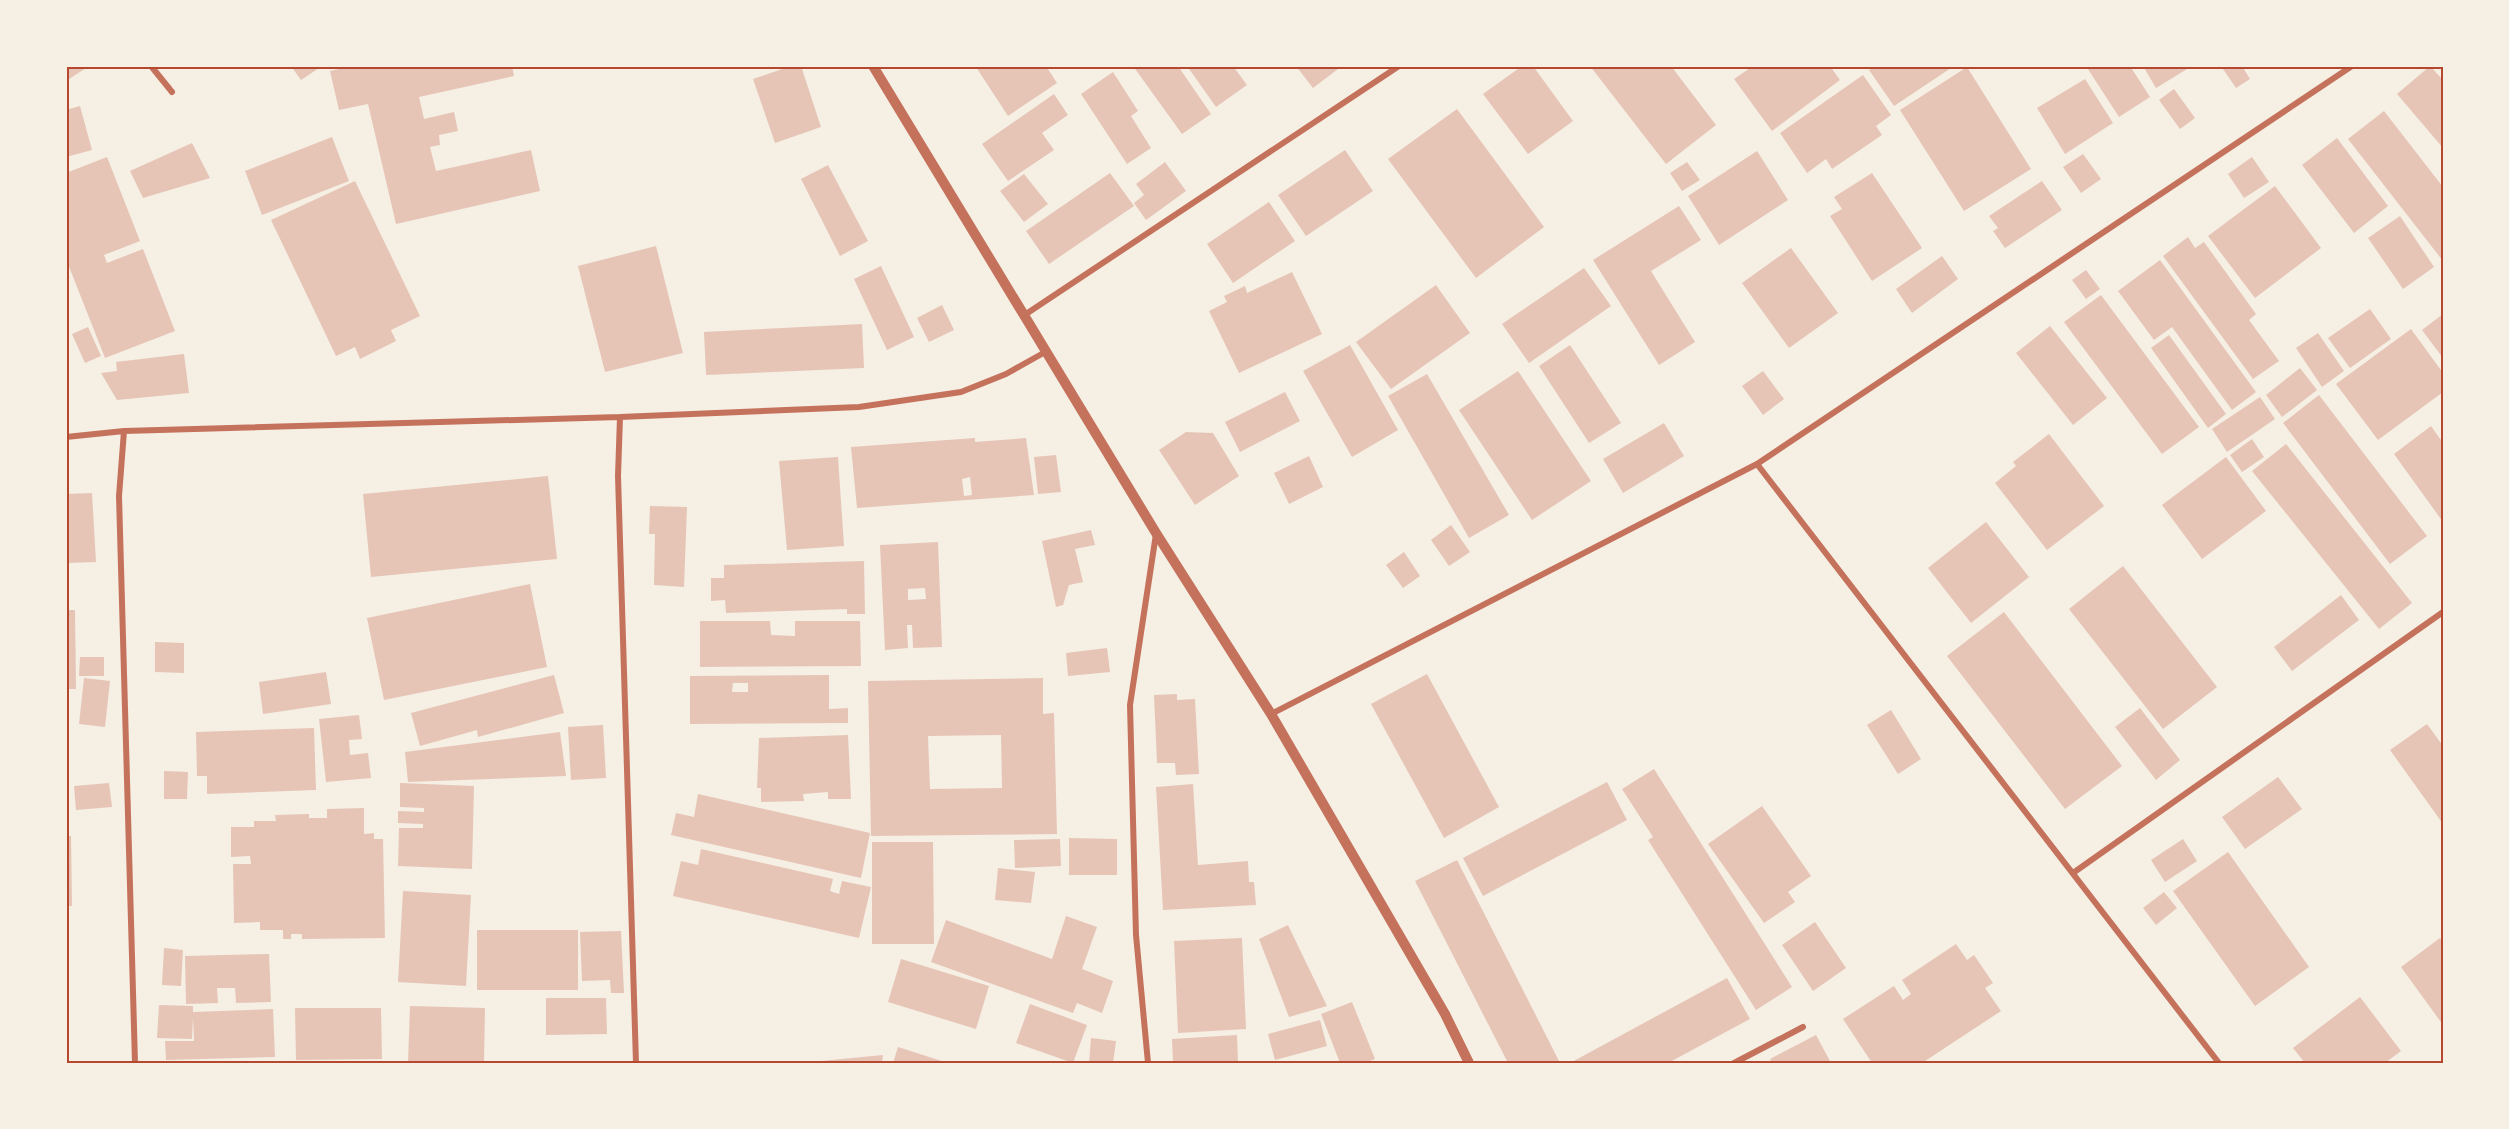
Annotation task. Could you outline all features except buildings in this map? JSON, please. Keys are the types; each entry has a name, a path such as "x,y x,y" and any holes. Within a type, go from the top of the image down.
{"street":[{"path":"151,66 172,92"},
{"path":"873,66 1023,316 1047,351 1156,533 1270,714 1445,1014 1469,1063"},
{"path":"1023,316 1399,66"},
{"path":"1270,714 1757,464 2352,66"},
{"path":"66,437 124,431 620,417 858,407 961,392 1006,374 1047,351"},
{"path":"620,417 618,476 636,1063"},
{"path":"124,431 119,496 135,1063"},
{"path":"1757,464 2219,1063"},
{"path":"1148,1063 1136,935 1130,705 1156,533"},
{"path":"2073,873 2443,612"},
{"path":"1734,1063 1803,1027"}]}
